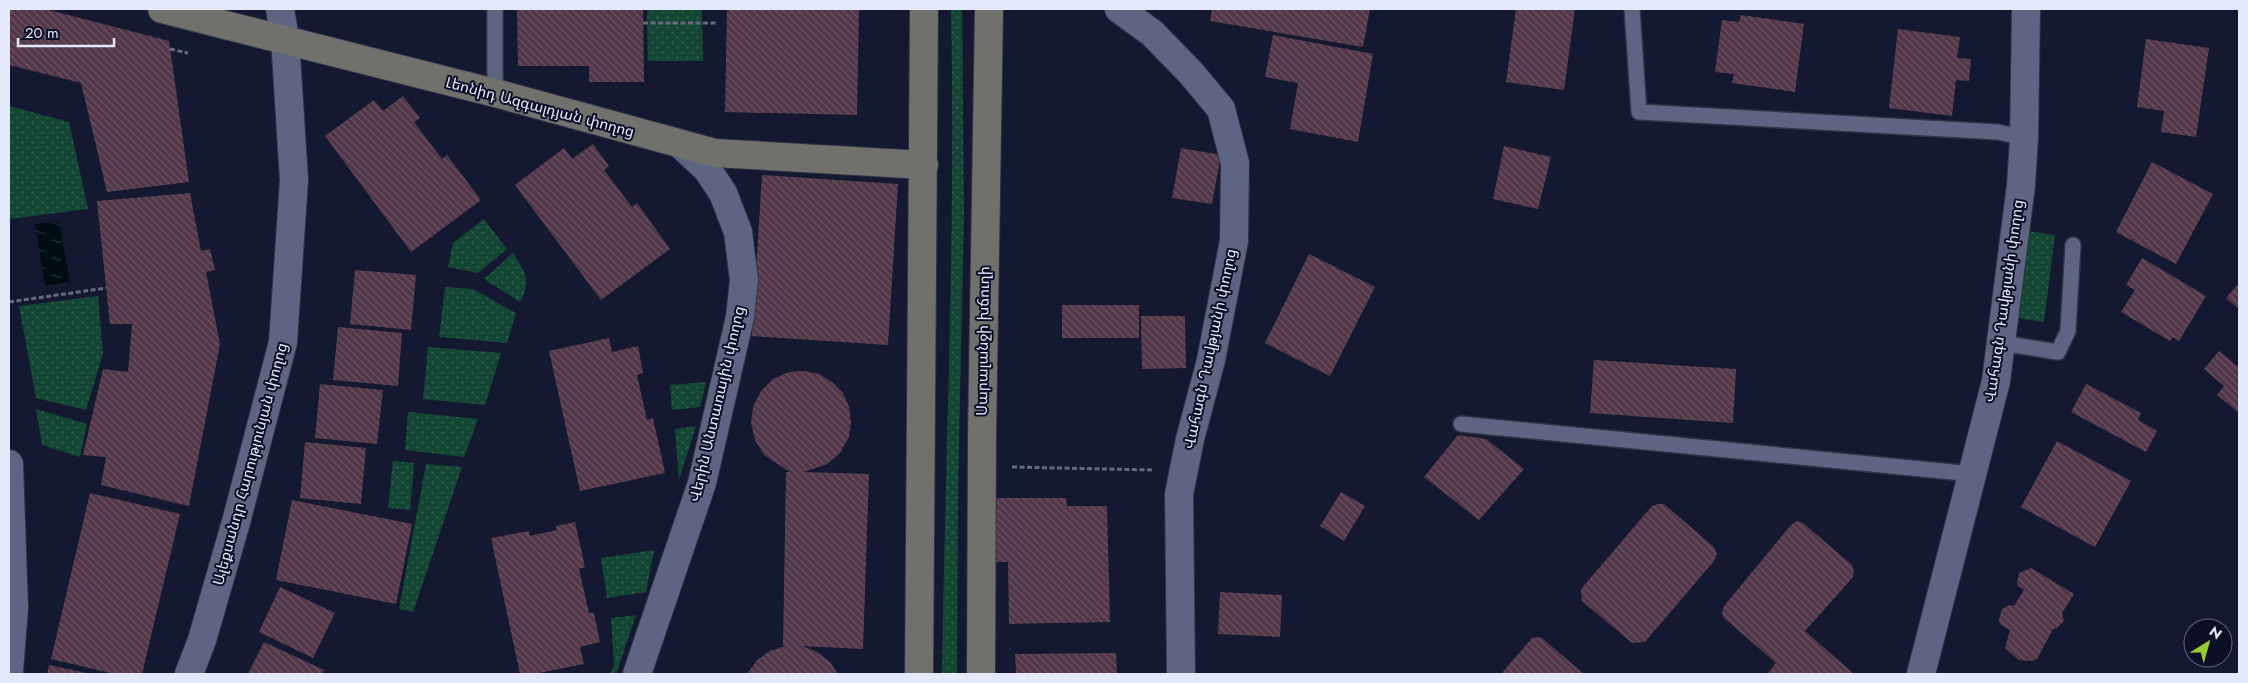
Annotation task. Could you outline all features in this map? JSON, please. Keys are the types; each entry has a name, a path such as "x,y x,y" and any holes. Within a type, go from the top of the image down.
{"main road":[{"name":"Լեոնիդ Ազգալդյան փողոց","path":"162,9 495,93 715,153 924,165"},
{"path":"919,674 924,9"},
{"name":"Սարալանջի խճուղի","path":"981,674 982,454 989,9"}],"street":[{"name":"Ալեքսանդր Հարությունյան փողոց","path":"190,674 202,640 236,522 283,342 294,180 285,39 280,9"},
{"name":"Վահագն Դավթյանի փողոց","path":"1119,9 1152,33 1190,72 1221,110 1235,163 1234,241 1211,360 1179,494 1181,674"},
{"name":"Վահագն Դավթյանի փողոց","path":"1921,674 1996,381 2021,185 2024,138 2026,9"},
{"name":"Վերին Անտառային փողոց","path":"637,674 702,483 740,317 744,280 738,232 723,193 707,170 681,145"},
{"path":"9,464 14,608 9,670"}],"lane":[{"path":"494,9 495,93"},
{"path":"1632,9 1639,112 1998,132 2024,138"},
{"path":"2001,343 2058,352 2068,330 2073,246"},
{"path":"1461,424 1973,474"}],"path":[{"path":"643,23 716,23"},
{"path":"170,49 188,53"},
{"path":"9,302 106,288"},
{"path":"1008,467 1184,470"}],"green space":[{"path":"647,9 702,9 703,61 648,61"},
{"path":"951,9 962,9 964,212 958,490 957,674 942,674 951,258"},
{"path":"9,106 69,122 88,209 9,219"},
{"path":"484,219 507,249 478,273 448,267 453,243"},
{"path":"2028,231 2055,235 2044,322 2017,318"},
{"path":"513,253 526,276 526,288 520,302 484,279"},
{"path":"445,287 473,289 516,313 507,343 439,337"},
{"path":"98,296 103,353 86,410 36,398 19,306"},
{"path":"428,347 501,353 485,405 423,399"},
{"path":"706,382 700,407 672,410 670,385"},
{"path":"36,409 87,424 80,457 42,445"},
{"path":"408,412 478,419 464,457 405,450"},
{"path":"696,426 679,480 675,429"},
{"path":"393,461 414,463 410,510 388,508"},
{"path":"426,464 462,467 413,612 399,609"},
{"path":"654,550 646,592 607,598 601,558"},
{"path":"636,615 616,674 610,674 614,665 611,618"}],"water":[{"path":"59,221 70,282 45,286 35,224"}],"building":[{"path":"9,9 45,9 169,41 189,182 107,192 81,83 9,65"},
{"path":"517,9 643,9 644,82 589,82 589,66 518,66"},
{"path":"727,9 859,9 857,115 725,112"},
{"path":"1212,9 1370,9 1363,47 1210,21"},
{"path":"1516,9 1575,9 1564,90 1506,82"},
{"path":"1741,15 1804,24 1795,92 1732,83 1734,74 1715,72 1722,20 1739,22"},
{"path":"1898,29 1960,37 1957,58 1971,59 1969,81 1956,80 1952,116 1889,108"},
{"path":"1273,35 1373,54 1358,142 1290,129 1298,83 1265,77"},
{"path":"2146,39 2209,48 2196,137 2161,132 2164,111 2137,107"},
{"path":"403,96 420,118 414,122 442,159 447,155 481,200 411,252 325,136 374,100 383,111"},
{"path":"593,144 609,166 604,170 632,207 637,203 670,249 601,300 515,185 564,148 572,159"},
{"path":"1504,146 1551,157 1538,209 1493,199"},
{"path":"1181,148 1221,155 1212,204 1172,198"},
{"path":"2152,162 2213,194 2176,264 2116,232"},
{"path":"762,175 898,184 888,345 752,336"},
{"path":"190,193 201,251 210,249 215,270 206,272 220,344 189,506 101,485 106,457 83,455 103,369 128,372 132,324 110,324 97,201"},
{"path":"1309,254 1375,287 1330,376 1265,343"},
{"path":"2142,258 2206,296 2179,341 2173,337 2170,341 2121,312 2135,290 2126,285"},
{"path":"355,270 416,275 411,330 350,324"},
{"path":"2239,283 2239,309 2226,298"},
{"path":"1062,305 1139,305 1139,338 1062,338"},
{"path":"1141,316 1185,316 1186,368 1142,369"},
{"path":"338,327 402,333 398,386 333,380"},
{"path":"609,338 612,352 638,346 643,373 637,375 647,420 653,418 665,473 580,491 549,351"},
{"path":"2219,351 2237,366 2239,363 2239,413 2217,395 2224,386 2204,369"},
{"path":"1594,360 1736,369 1733,423 1590,413"},
{"path":"804,371 819,374 832,382 843,393 849,407 851,422 849,437 840,453 827,464 804,472 869,474 863,649 802,646 817,652 830,662 838,674 747,674 757,660 770,651 786,646 783,646 786,472 790,472 764,455 755,440 751,423 753,407 761,391 773,379 789,372"},
{"path":"320,384 383,390 377,444 315,438"},
{"path":"2086,384 2141,413 2138,420 2157,431 2146,452 2071,412"},
{"path":"1458,435 1486,439 1524,469 1479,520 1424,477"},
{"path":"2057,441 2131,481 2095,547 2021,507"},
{"path":"305,442 366,448 361,504 300,498"},
{"path":"1341,492 1365,506 1344,541 1320,526"},
{"path":"90,493 180,514 142,674 115,674 51,659"},
{"path":"989,498 1066,498 1067,506 1107,506 1110,622 1009,624 1008,562 990,562"},
{"path":"292,500 412,524 396,604 276,580"},
{"path":"1664,504 1714,547 1717,554 1714,561 1645,642 1632,643 1582,601 1581,589 1652,506"},
{"path":"1797,521 1803,523 1852,565 1853,577 1805,631 1854,674 1767,674 1776,663 1723,617 1724,606 1791,525"},
{"path":"575,522 585,567 579,569 589,613 594,613 600,642 580,647 584,664 534,674 520,674 491,538 529,531 530,536 557,530 556,526"},
{"path":"2031,568 2074,594 2062,613 2064,621 2057,628 2053,629 2037,659 2032,661 2019,660 2005,648 2010,630 2000,624 1999,620 2002,609 2010,605 2014,606 2024,590 2018,586 2019,573"},
{"path":"280,587 335,613 313,658 259,632"},
{"path":"1220,592 1282,595 1280,637 1218,634"},
{"path":"1532,638 1542,638 1584,674 1501,674"},
{"path":"264,642 324,670 322,674 248,674"},
{"path":"1116,653 1117,674 1016,674 1015,654"},
{"path":"49,665 87,673 87,674 47,674"}]}
